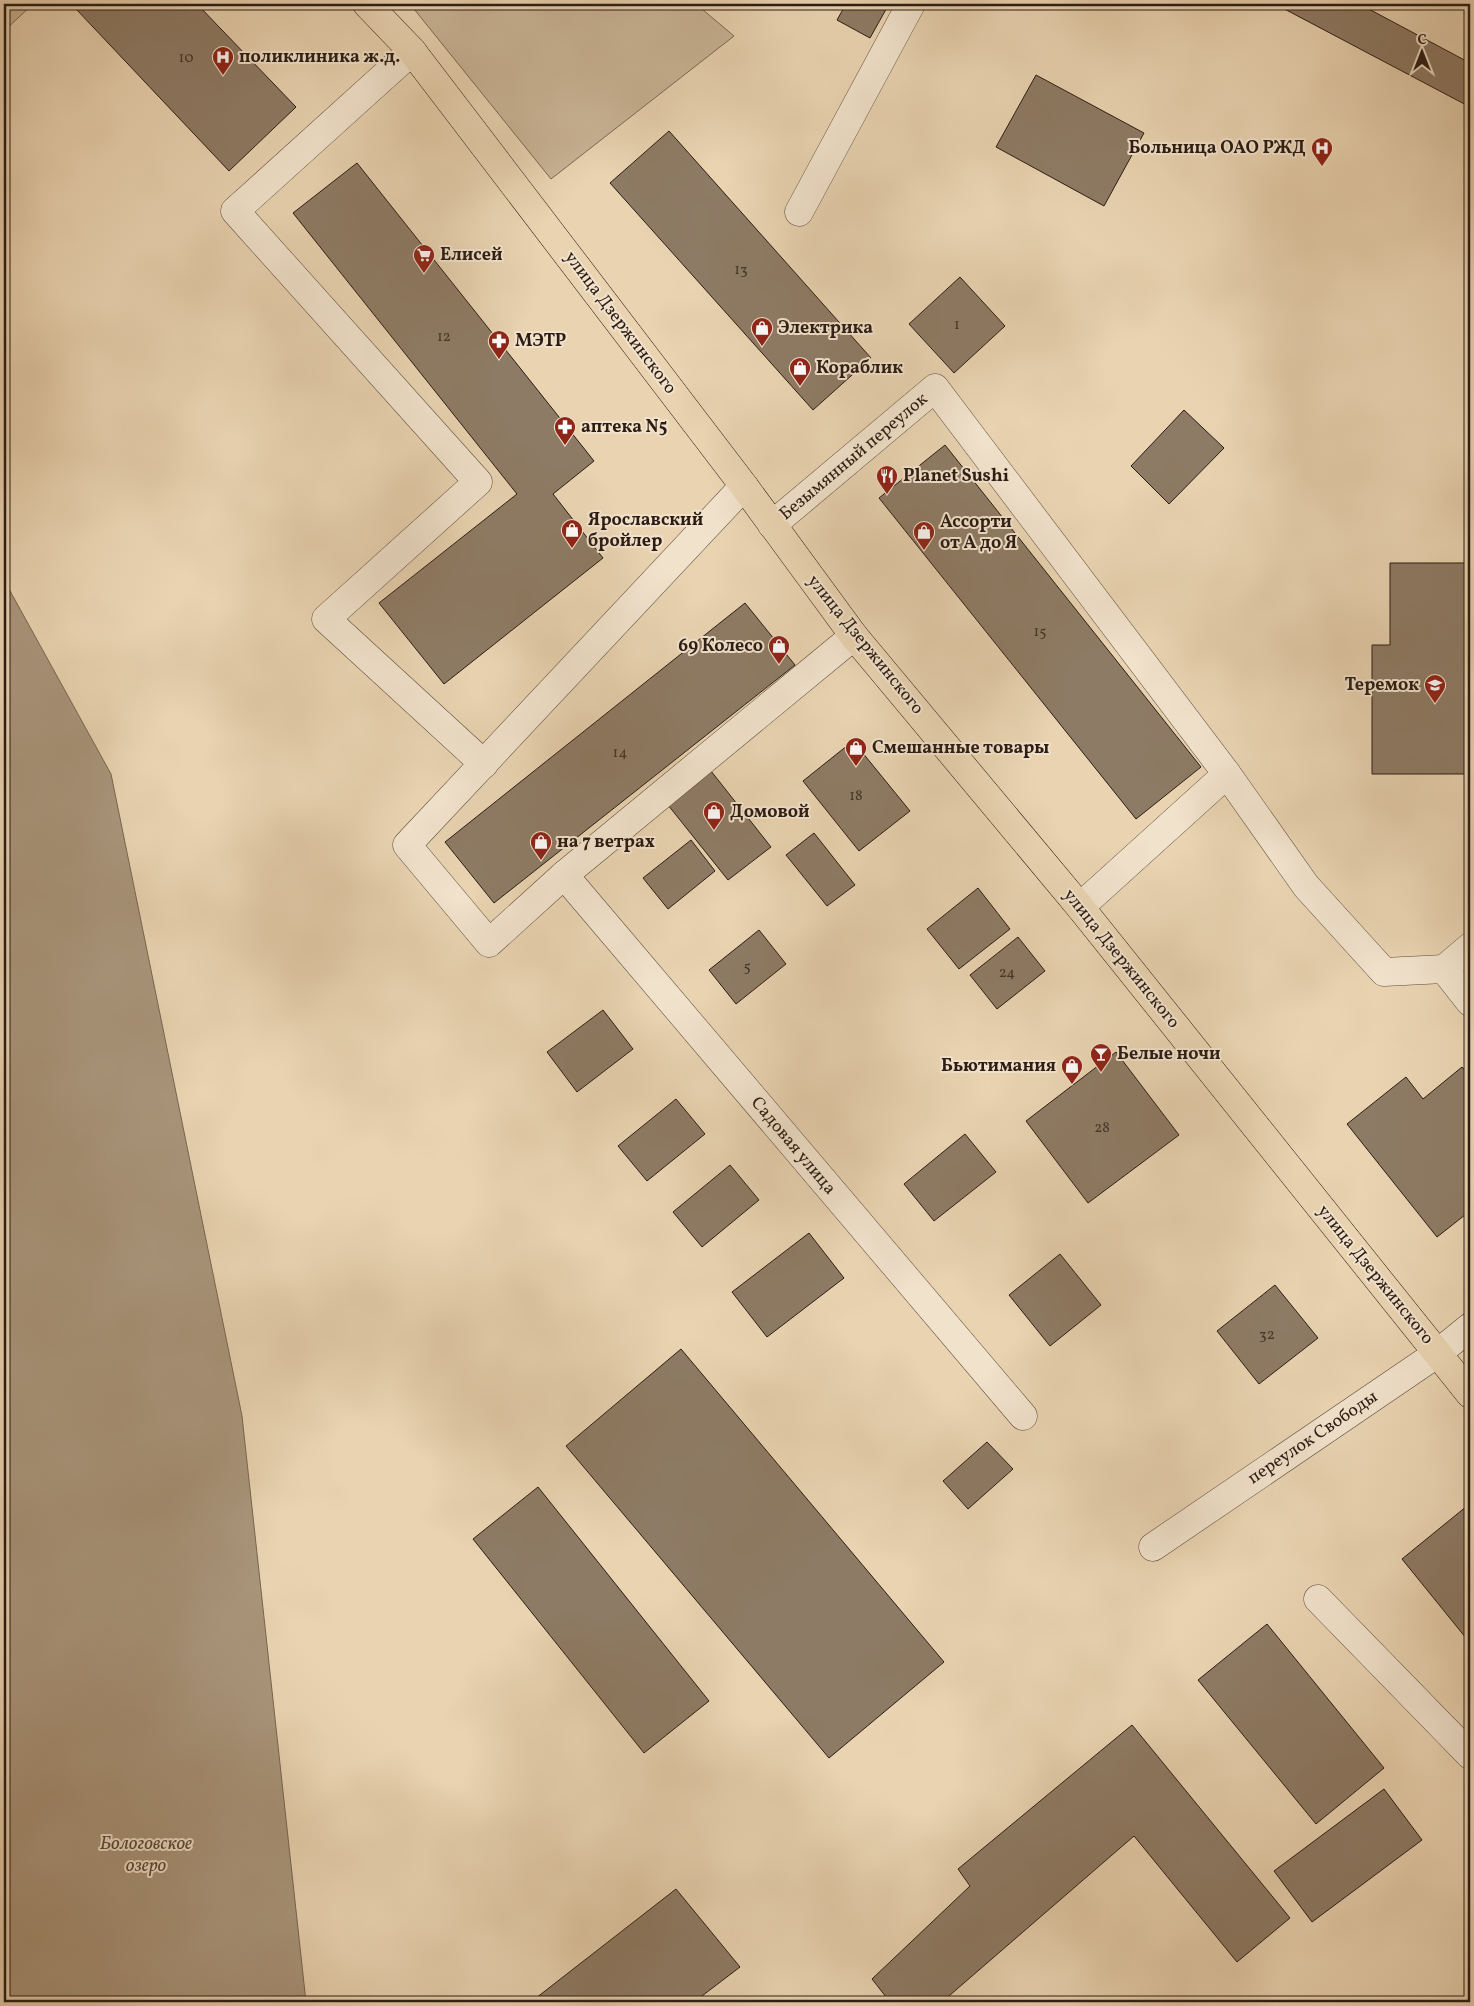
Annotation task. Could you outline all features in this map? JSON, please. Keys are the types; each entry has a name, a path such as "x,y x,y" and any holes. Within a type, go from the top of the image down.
{"main road":[{"name":"улица Дзержинского","path":"367,4 412,51 744,486 854,636 1080,907 1470,1394"}],"street":[{"path":"799,212 911,4"},
{"path":"412,51 235,211 478,482 326,619 484,764"},
{"name":"Безымянный переулок","path":"772,525 935,388 1227,774"},
{"path":"744,486 407,845 488,943 564,875 854,636"},
{"path":"1080,907 1227,774 1306,886 1384,972 1444,969 1470,947"},
{"name":"Садовая улица","path":"564,875 1023,1416"},
{"path":"1444,969 1470,1002"},
{"name":"переулок Свободы","path":"1153,1547 1438,1353 1470,1327"},
{"path":"1318,1599 1470,1755"}],"shaded area":[{"path":"4,4 33,4 4,31"},
{"path":"410,4 696,4 734,36 551,179"}],"water":[{"name":"Бологовское озеро","path":"4,580 111,774 242,1416 306,2002 4,2002"}],"building":[{"path":"82,4 197,4 296,107 229,171 76,9"},
{"path":"846,4 889,4 870,38 837,20"},
{"path":"1275,4 1367,4 1365,7 1470,63 1470,107"},
{"path":"1036,75 1144,133 1104,206 996,147"},
{"path":"669,131 871,358 813,410 610,183"},
{"path":"357,163 594,461 553,494 603,558 444,684 379,603 517,494 293,213"},
{"path":"960,277 1005,326 954,373 909,324"},
{"path":"1184,410 1224,448 1169,504 1131,466"},
{"path":"945,445 1201,767 1136,819 879,498"},
{"path":"1390,563 1470,563 1470,774 1372,774 1372,645 1390,645"},
{"path":"745,603 795,665 494,903 445,842"},
{"path":"853,741 910,811 859,851 803,781"},
{"path":"711,771 771,847 728,880 668,805"},
{"path":"814,833 855,885 827,906 786,855"},
{"path":"691,840 715,871 668,909 643,878"},
{"path":"978,888 1010,929 959,969 927,929"},
{"path":"759,930 786,964 736,1004 709,970"},
{"path":"1018,937 1045,971 997,1009 970,975"},
{"path":"603,1010 633,1049 577,1092 547,1052"},
{"path":"1116,1052 1179,1135 1088,1203 1026,1121"},
{"path":"1462,1067 1470,1077 1470,1211 1437,1237 1347,1124 1406,1077 1423,1099"},
{"path":"676,1099 705,1134 647,1181 618,1146"},
{"path":"965,1134 996,1172 934,1221 904,1184"},
{"path":"730,1165 759,1200 702,1247 673,1212"},
{"path":"809,1233 844,1278 767,1337 732,1292"},
{"path":"1060,1254 1101,1305 1050,1346 1009,1295"},
{"path":"1275,1285 1318,1338 1259,1384 1217,1331"},
{"path":"681,1349 944,1662 829,1758 566,1446"},
{"path":"987,1442 1013,1469 968,1509 943,1481"},
{"path":"538,1487 709,1701 644,1753 473,1539"},
{"path":"1467,1506 1470,1511 1470,1643 1402,1559"},
{"path":"1267,1624 1384,1768 1316,1824 1198,1680"},
{"path":"1132,1725 1290,1918 1237,1962 1134,1836 942,2002 890,2002 872,1979 970,1886 958,1869"},
{"path":"1384,1789 1422,1840 1312,1922 1274,1871"},
{"path":"676,1889 740,1967 694,2002 539,2002 536,1998"}],"place":[{"name":"поликлиника ж.д.","path":"223,76"},
{"name":"Больница ОАО РЖД","path":"1322,167"},
{"name":"Елисей","path":"424,274"},
{"name":"Электрика","path":"762,347"},
{"name":"МЭТР","path":"499,360"},
{"name":"Кораблик","path":"800,387"},
{"name":"аптека N5","path":"565,446"},
{"name":"Planet Sushi","path":"887,495"},
{"name":"Ярославский бройлер","path":"572,549"},
{"name":"Ассорти от А до Я","path":"924,551"},
{"name":"69 Колесо","path":"779,665"},
{"name":"Теремок","path":"1435,704"},
{"name":"Смешанные товары","path":"856,767"},
{"name":"Домовой","path":"714,831"},
{"name":"на 7 ветрах","path":"541,861"},
{"name":"Белые ночи","path":"1101,1073"},
{"name":"Бьютимания","path":"1072,1085"}]}
